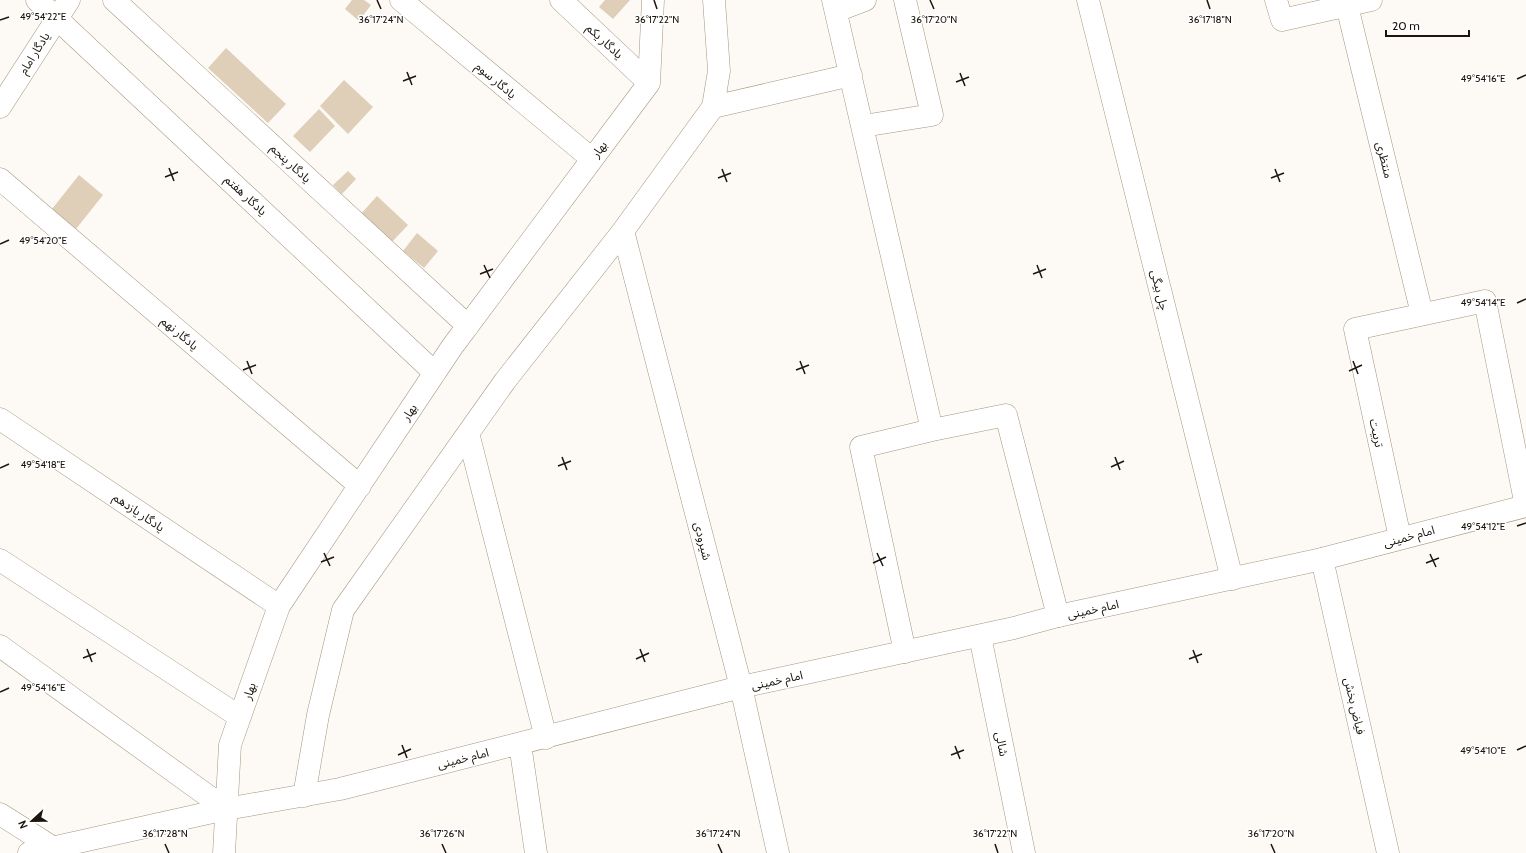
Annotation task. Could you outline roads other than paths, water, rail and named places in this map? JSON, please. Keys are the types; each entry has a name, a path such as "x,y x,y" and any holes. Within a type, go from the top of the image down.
{"street":[{"name":"یادگار هفتم","path":"37,0 436,373"},
{"name":"یادگار امام","path":"0,108 56,18 69,0"},
{"name":"یادگار پنجم","path":"114,0 468,326"},
{"name":"یادگار سوم","path":"401,0 592,159"},
{"name":"یادگار یکم","path":"561,0 648,83"},
{"path":"648,83 653,0"},
{"path":"304,796 318,715 343,610 505,381 623,231 713,107 719,71 714,0"},
{"path":"865,0 834,5 932,430"},
{"path":"863,126 932,115 905,0"},
{"name":"چل بیگی","path":"1088,0 1232,579"},
{"path":"1276,0 1282,20 1371,0"},
{"name":"منتظری","path":"1348,6 1422,314"},
{"path":"713,107 851,75"},
{"name":"بهار","path":"224,853 230,745 279,606 468,326 648,83"},
{"name":"یادگار نهم","path":"0,180 360,486"},
{"name":"شیرودی","path":"623,231 741,688 778,853"},
{"path":"1422,314 1485,301 1526,506"},
{"name":"تربیت","path":"1400,538 1355,328 1422,314"},
{"path":"904,652 861,447 932,430 1006,414 1058,616"},
{"name":"یادگار یازدهم","path":"0,419 279,606"},
{"path":"468,432 546,738"},
{"name":"امام خمینی","path":"29,853 62,848 226,809 340,789 741,688 980,636 1058,616 1322,559 1526,506"},
{"name":"فیاض بخش","path":"1322,559 1388,853"},
{"path":"0,560 240,717"},
{"name":"شالی","path":"980,636 1024,853"},
{"path":"0,646 226,809"},
{"path":"520,744 536,853"},
{"path":"0,814 62,848"}]}
